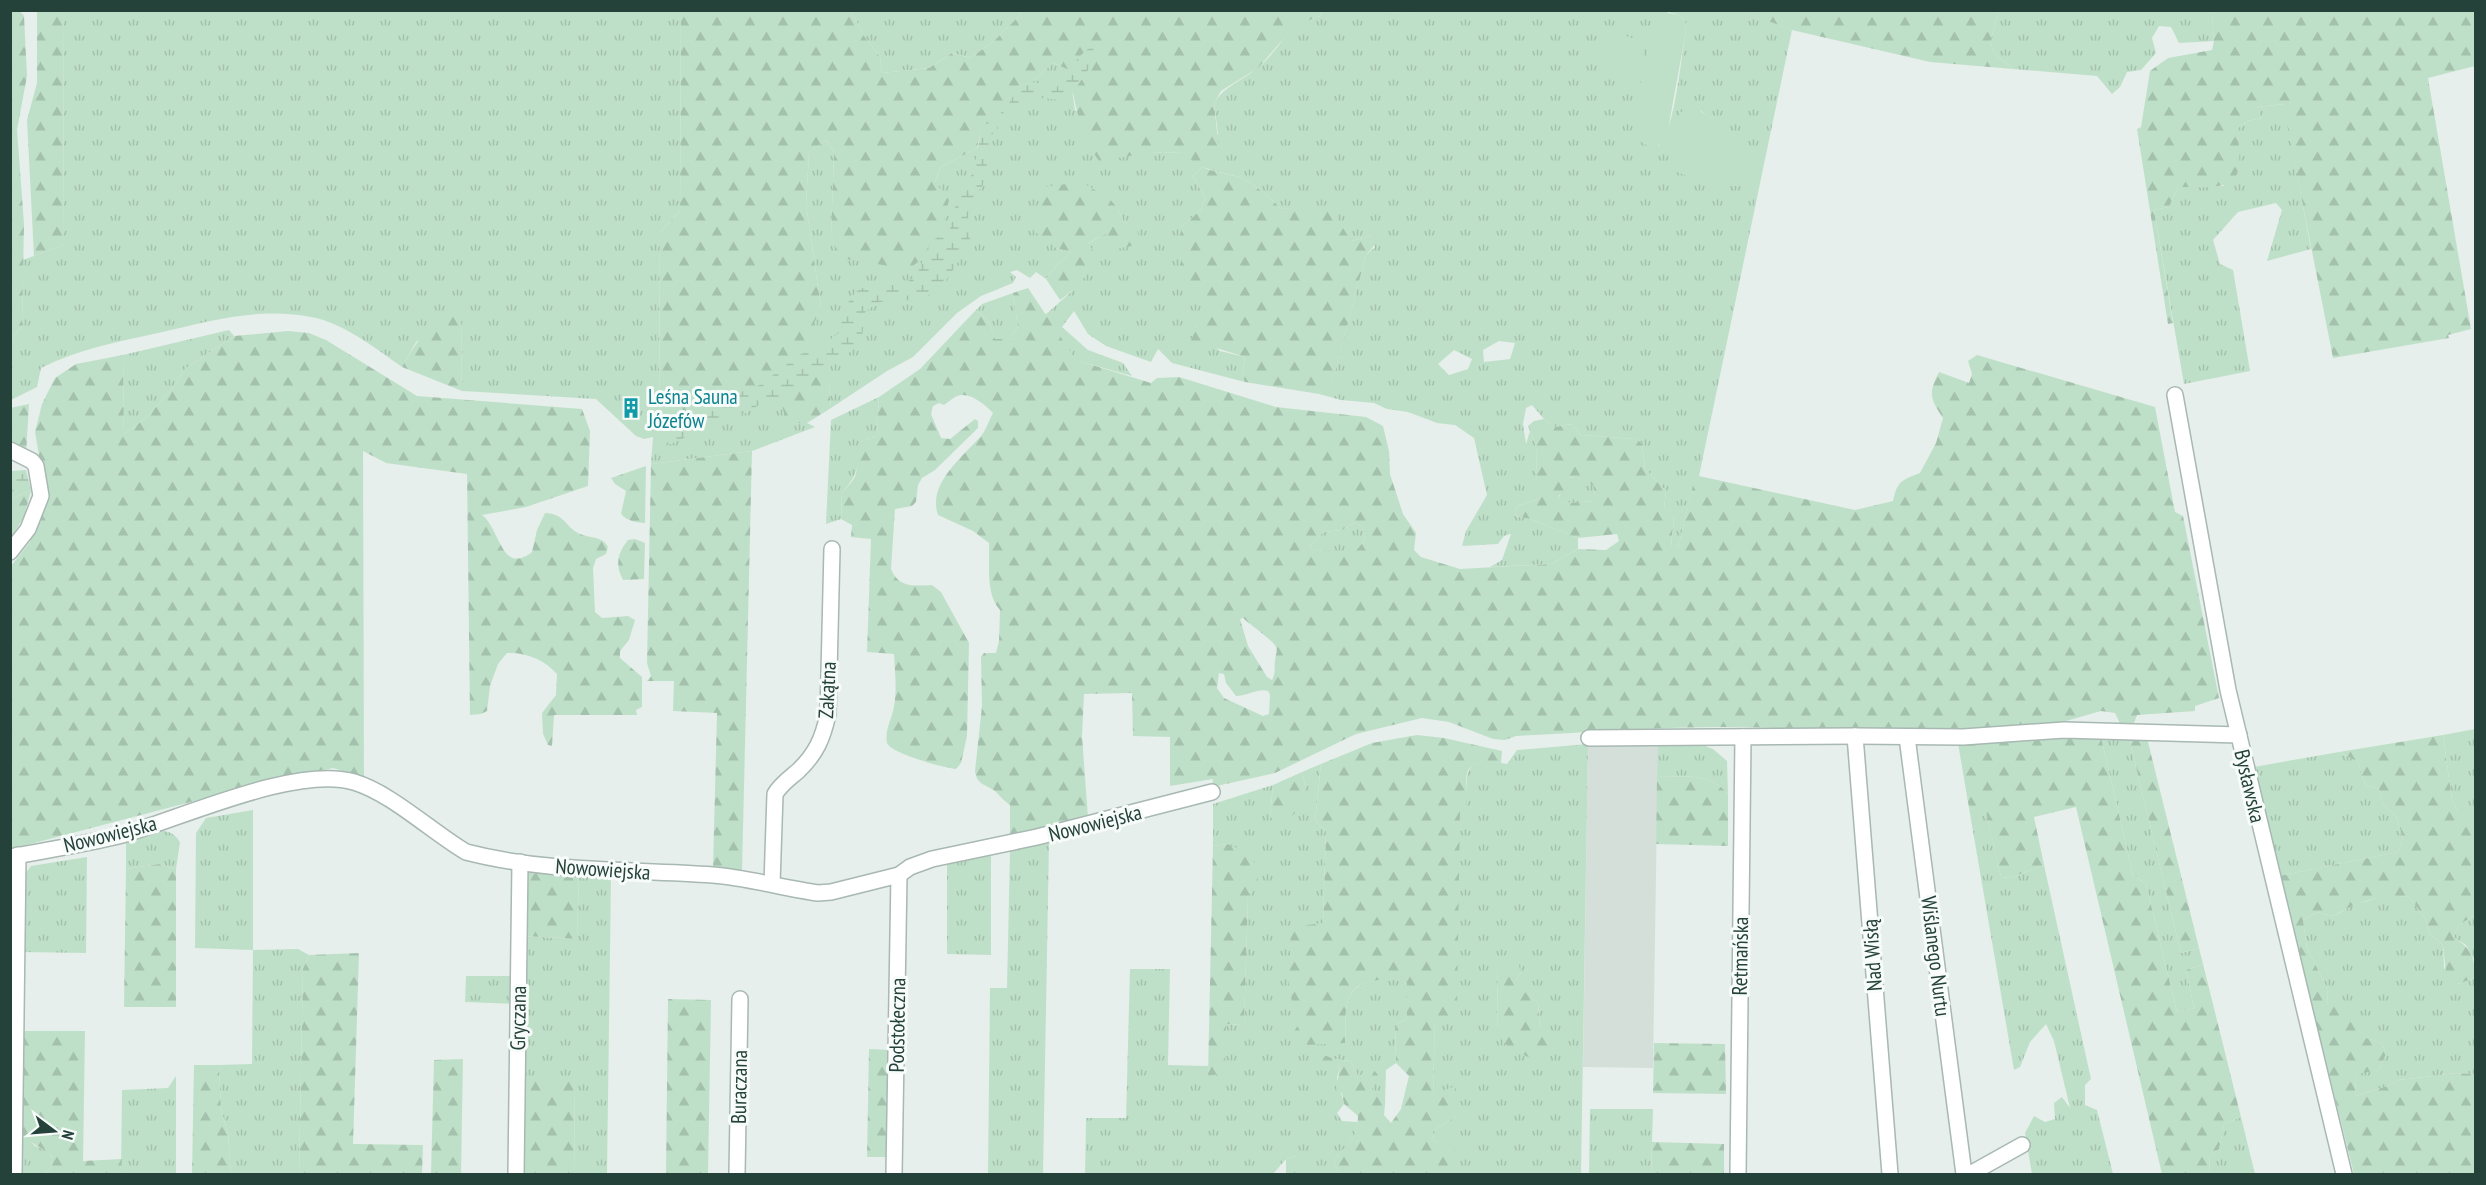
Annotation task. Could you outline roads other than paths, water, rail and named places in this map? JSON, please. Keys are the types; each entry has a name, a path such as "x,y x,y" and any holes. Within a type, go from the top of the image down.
{"street":[{"name":"Bysławska","path":"2175,394 2224,670 2344,1174"},
{"path":"10,450 32,461 36,466 41,496 28,529 10,552"},
{"name":"Zakątna","path":"772,884 775,794 783,783 813,756 824,736 828,714 832,549"},
{"path":"1589,738 1992,736 2064,730 2239,735"},
{"name":"Nad Wisłą","path":"1856,736 1890,1174"},
{"name":"Retmańska","path":"1738,1174 1743,737"},
{"name":"Wiślanego Nurtu","path":"1908,737 1964,1174"},
{"name":"Nowowiejska","path":"14,856 122,835 234,798 306,780 335,778 356,783 385,798 466,852 520,862 572,868 717,876 818,893 831,892 899,874 915,864 932,859 1037,837 1212,792"},
{"path":"14,856 14,1174"},
{"name":"Gryczana","path":"516,1174 520,862"},
{"name":"Podstołeczna","path":"894,1174 899,874"},
{"name":"Buraczana","path":"738,1174 740,999"},
{"path":"1970,1174 2022,1145"}],"place":[{"name":"Leśna Sauna Józefów","path":"631,408"}]}
